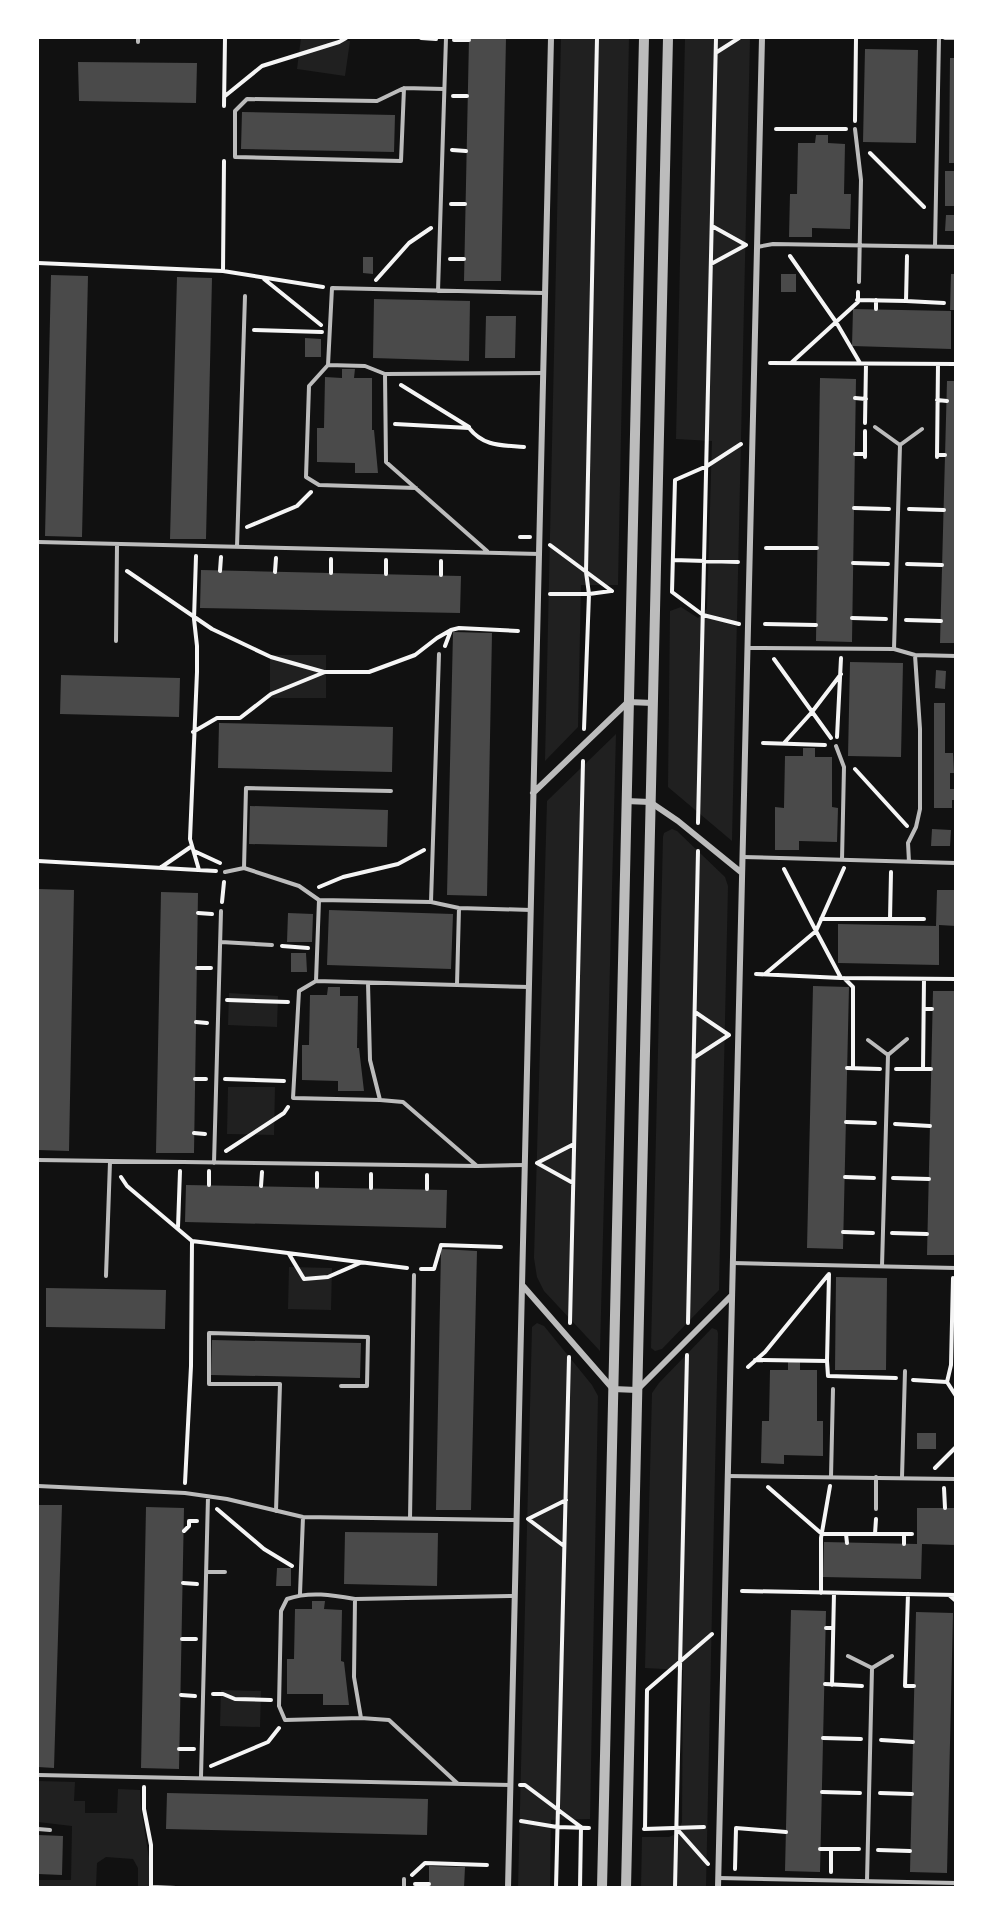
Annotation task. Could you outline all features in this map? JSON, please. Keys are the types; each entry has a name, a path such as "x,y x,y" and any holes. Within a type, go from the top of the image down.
{"street":[{"path":"508,1887 551,38"},
{"path":"602,1887 644,38"},
{"path":"626,1887 668,38"},
{"path":"718,1887 762,38"},
{"path":"533,793 628,702 653,703"},
{"path":"626,801 650,802 742,873"},
{"path":"523,1286 613,1389 637,1390 732,1295"}],"lane":[{"path":"438,291 445,38"},
{"path":"935,246 939,38"},
{"path":"945,38 956,38"},
{"path":"404,88 401,161 235,156 236,111 247,99 376,101 404,88 444,89"},
{"path":"855,129 861,180 859,282"},
{"path":"757,247 773,244 956,247"},
{"path":"416,488 319,485 306,477 309,386 328,365 332,288 544,293"},
{"path":"237,548 245,296"},
{"path":"328,365 365,366 385,374 544,373"},
{"path":"385,374 387,462 487,552"},
{"path":"875,427 900,445"},
{"path":"900,445 922,429"},
{"path":"894,649 900,445"},
{"path":"38,542 540,554"},
{"path":"116,641 117,545"},
{"path":"747,648 894,649 915,656 956,656"},
{"path":"431,902 439,654"},
{"path":"909,862 908,843 920,809 920,729 915,656"},
{"path":"836,746 844,767 844,860"},
{"path":"244,868 246,788 391,791"},
{"path":"742,857 956,863"},
{"path":"225,872 244,868 299,886 318,900 431,902 459,908 532,910"},
{"path":"316,981 318,900"},
{"path":"458,985 459,908"},
{"path":"214,1163 221,911"},
{"path":"221,942 272,945"},
{"path":"477,1166 404,1102 293,1098 298,991 316,981 529,987"},
{"path":"368,983 370,1060 380,1100"},
{"path":"882,1266 888,1055 907,1039"},
{"path":"867,1040 888,1055"},
{"path":"38,1160 525,1165"},
{"path":"106,1276 110,1162"},
{"path":"733,1263 954,1268"},
{"path":"410,1519 414,1275"},
{"path":"276,1511 280,1384 209,1384 209,1333 368,1337 368,1386 342,1386"},
{"path":"902,1477 905,1371"},
{"path":"831,1477 833,1389"},
{"path":"728,1476 956,1479"},
{"path":"876,1477 876,1509"},
{"path":"38,1486 185,1493 303,1517 517,1521"},
{"path":"201,1777 208,1497"},
{"path":"300,1594 303,1517"},
{"path":"207,1572 225,1572"},
{"path":"458,1783 389,1720 360,1718 285,1720 279,1706 281,1611 287,1599 300,1594 332,1595 355,1599 514,1596"},
{"path":"355,1599 354,1677 360,1718"},
{"path":"848,1656 872,1668"},
{"path":"872,1668 892,1656"},
{"path":"867,1881 872,1668"},
{"path":"38,1775 510,1785"},
{"path":"38,1829 50,1830"},
{"path":"718,1878 956,1883"},
{"path":"404,1881 404,1887"},
{"path":"891,1882 891,1887"}],"path":[{"path":"225,96 262,66 346,38"},
{"path":"421,38 445,38"},
{"path":"584,723 590,594 586,572 597,38"},
{"path":"698,822 716,38"},
{"path":"716,53 739,38"},
{"path":"776,129 855,129 856,38"},
{"path":"855,139 936,218"},
{"path":"373,284 378,275 409,243 437,226"},
{"path":"711,264 746,245 712,226"},
{"path":"782,245 836,322 860,363"},
{"path":"906,301 907,246"},
{"path":"38,263 223,271 332,288"},
{"path":"264,279 328,332"},
{"path":"790,363 858,302 859,282"},
{"path":"857,300 944,303"},
{"path":"876,300 876,309"},
{"path":"930,302 930,310"},
{"path":"244,330 328,332"},
{"path":"770,363 956,364"},
{"path":"855,454 865,455 866,364"},
{"path":"938,364 937,456 945,455"},
{"path":"385,374 469,428 477,438 494,444 524,447"},
{"path":"855,398 866,399"},
{"path":"937,400 947,401"},
{"path":"386,424 469,428"},
{"path":"738,624 703,615 672,592 675,480 707,466 745,441"},
{"path":"238,530 297,506 319,485"},
{"path":"520,537 540,538 612,591 590,594 537,594"},
{"path":"196,546 194,619 197,655 190,838 199,870"},
{"path":"766,548 817,548"},
{"path":"673,560 750,562"},
{"path":"117,566 132,574 194,619 271,657 325,672 369,672 416,656 437,638 459,628 518,631"},
{"path":"765,624 816,625"},
{"path":"439,654 451,630"},
{"path":"836,746 841,649"},
{"path":"772,656 836,746"},
{"path":"193,732 217,718 240,718 270,694 325,672"},
{"path":"785,743 841,674"},
{"path":"763,743 836,746"},
{"path":"570,1324 583,763"},
{"path":"844,767 853,767 913,833"},
{"path":"308,892 343,877 398,864 433,845"},
{"path":"159,868 193,848"},
{"path":"193,848 235,870"},
{"path":"688,1326 698,850"},
{"path":"782,859 783,867 816,932 842,978 853,987 851,1008 853,1068"},
{"path":"765,974 816,932 844,860"},
{"path":"38,861 225,872 221,911"},
{"path":"890,919 892,862"},
{"path":"821,919 861,921 924,919"},
{"path":"916,919 916,925"},
{"path":"272,945 317,948"},
{"path":"756,974 842,978 956,979"},
{"path":"922,1069 924,979"},
{"path":"222,999 292,1002"},
{"path":"924,1009 933,1009"},
{"path":"694,1058 729,1035 695,1012"},
{"path":"217,1079 294,1081"},
{"path":"214,1163 228,1150 284,1113 293,1098"},
{"path":"573,1184 537,1163 574,1144"},
{"path":"110,1162 127,1186 192,1241 360,1263 434,1269 441,1245 501,1247"},
{"path":"178,1228 180,1163"},
{"path":"185,1493 191,1366 192,1241"},
{"path":"289,1253 304,1279 328,1277 360,1263"},
{"path":"829,1265 828,1376 890,1377 947,1382"},
{"path":"947,1382 953,1366 954,1268"},
{"path":"748,1367 765,1352 829,1274"},
{"path":"675,1887 687,1355"},
{"path":"556,1887 569,1357"},
{"path":"755,1360 827,1361"},
{"path":"947,1382 956,1396"},
{"path":"927,1478 956,1447"},
{"path":"821,1593 822,1534 831,1477"},
{"path":"944,1478 945,1508"},
{"path":"759,1480 822,1534 912,1534"},
{"path":"564,1546 528,1519 566,1500"},
{"path":"208,1506 217,1509 264,1549 291,1566 301,1566"},
{"path":"184,1531 189,1526 189,1521 208,1521"},
{"path":"846,1534 847,1543"},
{"path":"904,1534 904,1544"},
{"path":"742,1591 956,1595"},
{"path":"832,1685 834,1593"},
{"path":"908,1594 905,1686 914,1686"},
{"path":"948,1595 956,1602"},
{"path":"826,1628 833,1628"},
{"path":"907,1632 915,1632"},
{"path":"704,1827 643,1829 647,1690 712,1634"},
{"path":"825,1684 871,1686"},
{"path":"207,1694 223,1694 235,1699 275,1700"},
{"path":"202,1770 268,1742 285,1720"},
{"path":"144,1777 144,1809 151,1845 151,1887 176,1887"},
{"path":"522,1785 581,1827"},
{"path":"520,1821 557,1827 589,1828"},
{"path":"580,1887 581,1827"},
{"path":"735,1879 736,1828 786,1832"},
{"path":"676,1829 713,1871"},
{"path":"831,1849 831,1881"},
{"path":"404,1881 425,1863 487,1865"}],"shaded area":[{"path":"301,38 350,41 345,76 297,69"},
{"path":"561,38 629,38 618,585 581,585 578,727 545,761"},
{"path":"685,38 750,38 732,841 668,787 670,611 681,607 698,618 707,609 712,441 676,439"},
{"path":"270,655 326,655 326,698 270,698"},
{"path":"616,734 600,1351 544,1291 537,1277 534,1258 547,801"},
{"path":"672,829 677,831 725,877 728,886 719,1290 662,1349 655,1351 651,1348 663,837 664,833"},
{"path":"229,993 278,996 277,1027 228,1025"},
{"path":"228,1087 275,1087 274,1135 227,1134"},
{"path":"289,1267 332,1268 331,1310 288,1309"},
{"path":"537,1323 544,1326 592,1385 598,1396 590,1819 551,1820 550,1887 518,1888 532,1327"},
{"path":"712,1328 718,1333 706,1887 641,1888 642,1837 669,1837 678,1833 682,1822 683,1670 645,1668 652,1393"},
{"path":"221,1690 261,1691 260,1727 220,1726"},
{"path":"38,1781 75,1782 74,1801 85,1801 85,1813 117,1813 118,1789 140,1790 149,1858 149,1887 138,1887 138,1868 133,1859 106,1857 97,1863 96,1887 38,1887 38,1880 71,1880 72,1826 38,1822"}],"building":[{"path":"469,38 506,38 501,281 464,281"},
{"path":"865,49 918,50 916,143 863,142"},
{"path":"950,58 956,58 956,163 949,163"},
{"path":"78,62 197,63 196,103 79,101"},
{"path":"242,112 395,115 394,152 241,149"},
{"path":"816,135 828,135 828,143 845,144 844,194 851,194 850,229 812,228 812,237 789,237 790,194 797,194 798,143 815,143"},
{"path":"945,171 956,171 956,206 945,206"},
{"path":"946,215 956,215 956,231 945,231"},
{"path":"363,257 373,257 373,274 363,273"},
{"path":"781,274 796,274 796,292 781,292"},
{"path":"951,274 956,274 956,310 950,310"},
{"path":"51,275 88,276 82,537 45,536"},
{"path":"177,277 212,278 206,539 170,539"},
{"path":"374,299 470,301 469,361 373,358"},
{"path":"853,309 951,311 951,349 852,346"},
{"path":"486,316 516,316 515,358 485,358"},
{"path":"305,338 321,339 321,357 305,357"},
{"path":"342,369 355,369 354,378 372,378 372,430 374,430 378,473 355,473 355,463 317,462 317,428 324,428 325,377 342,378"},
{"path":"820,378 856,379 852,642 816,641"},
{"path":"947,381 956,381 956,643 940,643"},
{"path":"201,570 461,576 460,613 200,608"},
{"path":"453,632 492,633 487,896 447,895"},
{"path":"850,662 903,663 901,757 848,756"},
{"path":"936,670 946,671 945,689 935,688"},
{"path":"61,675 180,678 179,717 60,714"},
{"path":"934,703 945,703 945,753 953,753 954,773 950,773 950,789 956,789 956,800 952,800 952,808 934,808"},
{"path":"219,723 393,727 392,772 218,768"},
{"path":"803,748 815,748 815,757 832,757 832,807 838,808 837,842 799,841 799,850 775,850 775,807 784,808 785,756 803,756"},
{"path":"250,806 388,810 387,847 249,844"},
{"path":"932,829 951,830 950,846 931,846"},
{"path":"38,889 74,890 69,1151 38,1150"},
{"path":"937,890 956,890 956,926 939,925 939,965 838,963 838,924 936,926"},
{"path":"161,892 198,893 194,1153 156,1153"},
{"path":"329,910 453,914 451,969 327,965"},
{"path":"288,913 313,914 312,942 287,942"},
{"path":"291,953 306,953 307,972 291,972"},
{"path":"813,986 849,987 843,1249 807,1248"},
{"path":"328,987 340,987 340,996 358,996 357,1048 359,1048 364,1091 338,1091 338,1081 302,1080 302,1045 309,1045 310,995 327,995"},
{"path":"933,991 956,991 956,1255 927,1255"},
{"path":"186,1185 447,1190 446,1228 185,1222"},
{"path":"441,1249 477,1251 471,1510 436,1510"},
{"path":"836,1277 887,1278 886,1370 835,1370"},
{"path":"46,1288 166,1290 165,1329 46,1327"},
{"path":"212,1340 361,1343 360,1378 211,1375"},
{"path":"788,1362 800,1362 800,1370 817,1370 817,1421 823,1421 823,1456 784,1455 784,1464 761,1463 762,1421 769,1421 770,1370 788,1370"},
{"path":"917,1433 936,1433 936,1449 917,1449"},
{"path":"38,1505 62,1505 54,1768 38,1767"},
{"path":"146,1507 184,1508 179,1769 141,1768"},
{"path":"917,1508 956,1508 956,1545 922,1544 921,1579 823,1577 824,1542 917,1544"},
{"path":"345,1532 438,1533 437,1586 344,1584"},
{"path":"277,1568 291,1568 291,1586 276,1586"},
{"path":"312,1601 325,1601 324,1609 342,1610 341,1661 344,1662 349,1705 323,1705 323,1694 287,1694 287,1659 294,1659 295,1609 312,1609"},
{"path":"791,1610 826,1611 820,1872 785,1871"},
{"path":"916,1612 953,1613 947,1873 910,1872"},
{"path":"167,1793 428,1799 427,1835 166,1829"},
{"path":"38,1835 63,1836 62,1875 38,1874"},
{"path":"429,1866 465,1867 464,1888 429,1888"}]}
